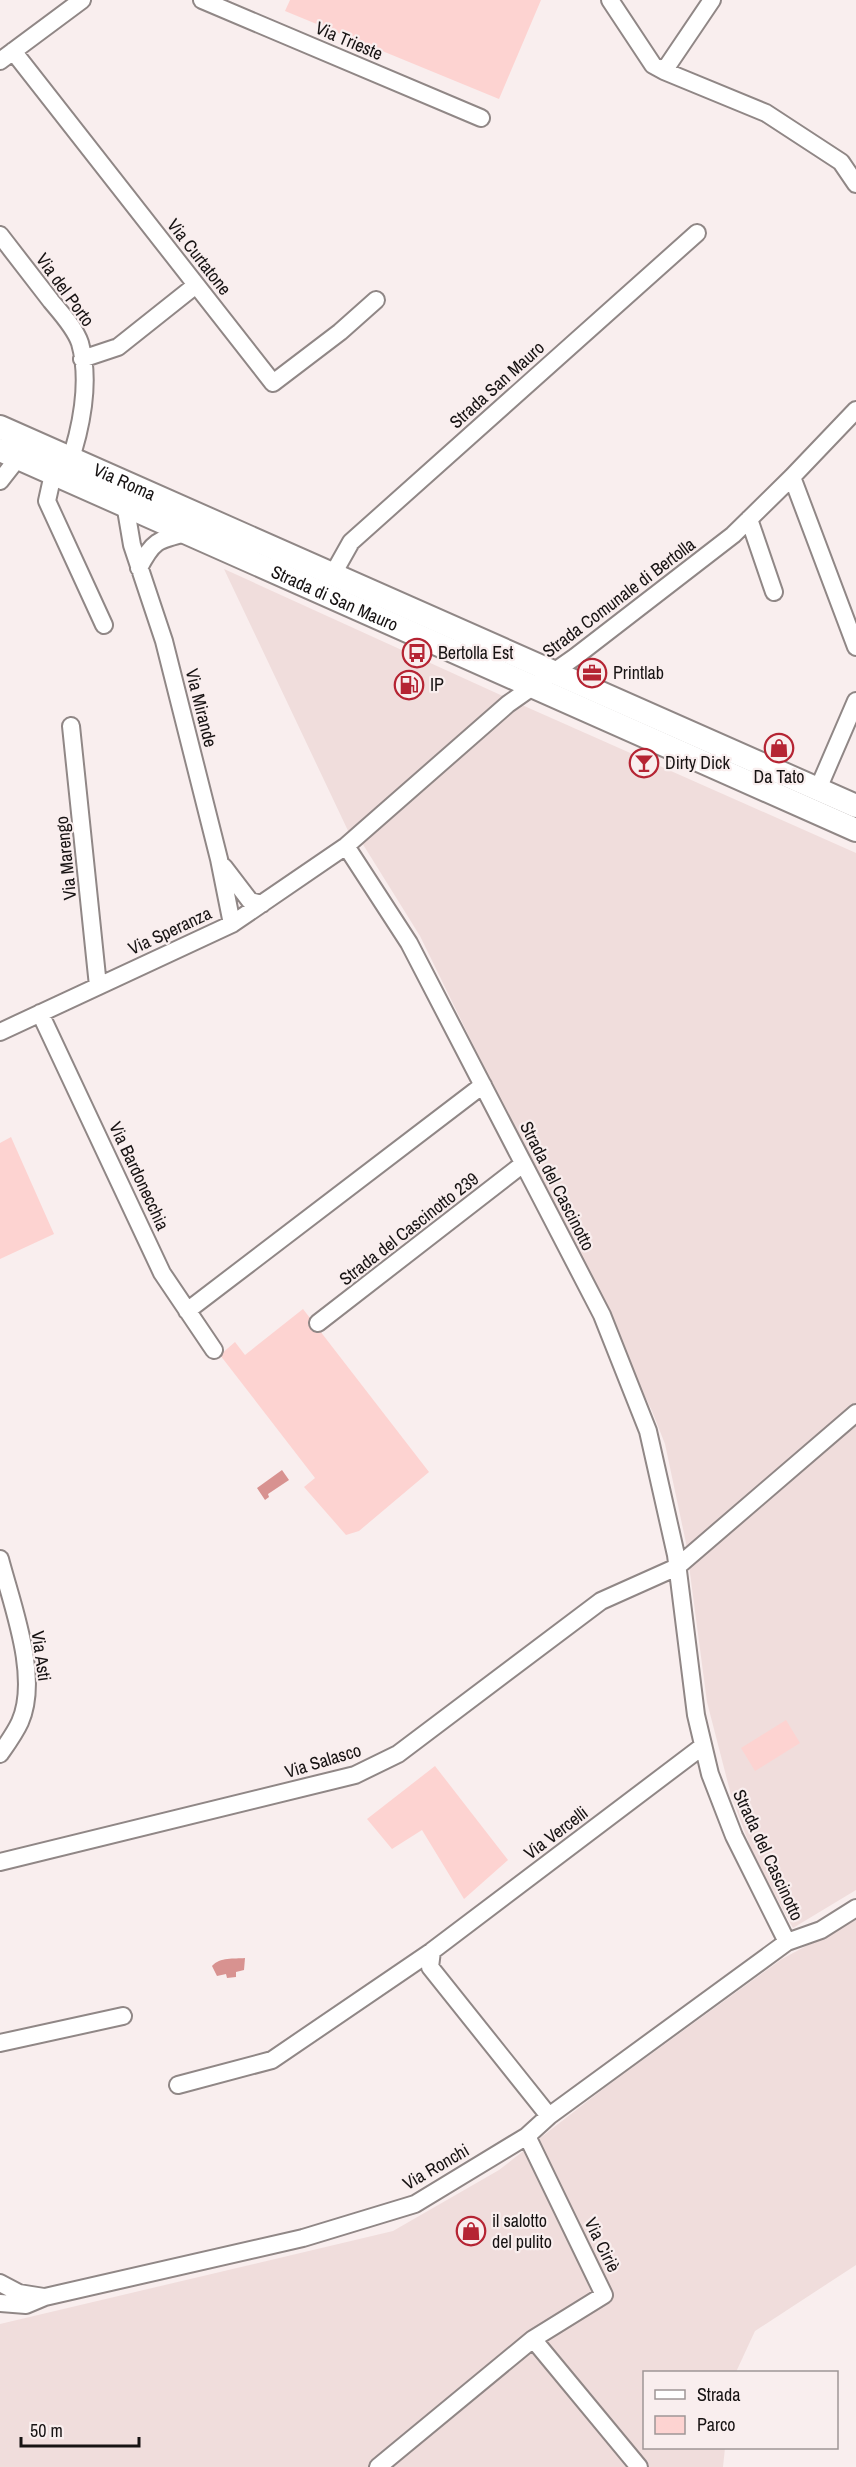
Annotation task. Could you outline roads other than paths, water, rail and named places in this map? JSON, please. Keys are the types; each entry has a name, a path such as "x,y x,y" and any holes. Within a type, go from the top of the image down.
{"main road":[{"name":"Via Roma","path":"0,427 62,470 125,507 186,533 245,548"},
{"name":"Via Roma","path":"9,454 62,470 121,482 245,548"},
{"name":"Strada di San Mauro","path":"245,548 333,574 856,806"},
{"name":"Strada di San Mauro","path":"245,548 532,687 856,831"}],"street":[{"path":"7,56 82,0"},
{"name":"Via Trieste","path":"202,0 481,118"},
{"path":"610,0 653,65 766,112 841,162 856,184"},
{"path":"664,71 712,0"},
{"name":"Via Curtatone","path":"7,56 196,285 273,383 340,332 376,300"},
{"name":"Strada San Mauro","path":"333,574 351,542 697,233"},
{"name":"Via del Porto","path":"0,235 69,323 80,343 84,392 81,417 62,470 47,501 104,624"},
{"path":"82,359 118,347 196,285"},
{"name":"Strada Comunale di Bertolla","path":"346,846 508,704 555,672 733,535 856,410"},
{"path":"0,481 9,454"},
{"path":"792,477 856,647"},
{"name":"Via Mirande","path":"121,482 132,545 164,641 219,859 232,924"},
{"path":"750,519 774,592"},
{"path":"139,568 149,548 160,540 186,533"},
{"path":"818,789 856,701"},
{"name":"Via Marengo","path":"71,726 98,986"},
{"name":"Via Speranza","path":"0,1032 232,924 346,846"},
{"name":"Strada del Cascinotto","path":"346,846 409,943 602,1315 648,1431 676,1555 696,1715 710,1774 734,1836 787,1942 821,1930 856,1908"},
{"name":"Via Mirande","path":"219,859 250,901 262,904"},
{"name":"Via Bardonecchia","path":"40,1013 162,1273 214,1350"},
{"path":"187,1311 483,1085"},
{"name":"Strada del Cascinotto 239","path":"318,1323 524,1164"},
{"path":"677,1567 856,1413"},
{"name":"Via Asti","path":"0,1559 23,1648 27,1701 20,1723 0,1754"},
{"name":"Via Salasco","path":"0,1863 355,1775 398,1754 601,1601 677,1567"},
{"name":"Via Vercelli","path":"178,2085 272,2060 432,1951 703,1746"},
{"name":"Via Ronchi","path":"0,2303 26,2306 45,2297 303,2238 415,2204 527,2136 549,2116 787,1942"},
{"path":"432,1951 430,1967 549,2116"},
{"path":"0,2043 123,2016"},
{"name":"Via Ciriè","path":"378,2467 533,2339 604,2295 527,2136"},
{"name":"Via Ronchi","path":"0,2283 19,2293 45,2297"},
{"path":"533,2339 639,2467"}],"place":[{"name":"Bertolla Est","path":"417,653"},
{"name":"Printlab","path":"592,673"},
{"name":"IP","path":"409,685"},
{"name":"Da Tato","path":"779,748"},
{"name":"Dirty Dick","path":"644,763"},
{"name":"il salotto del pulito","path":"471,2231"}]}
